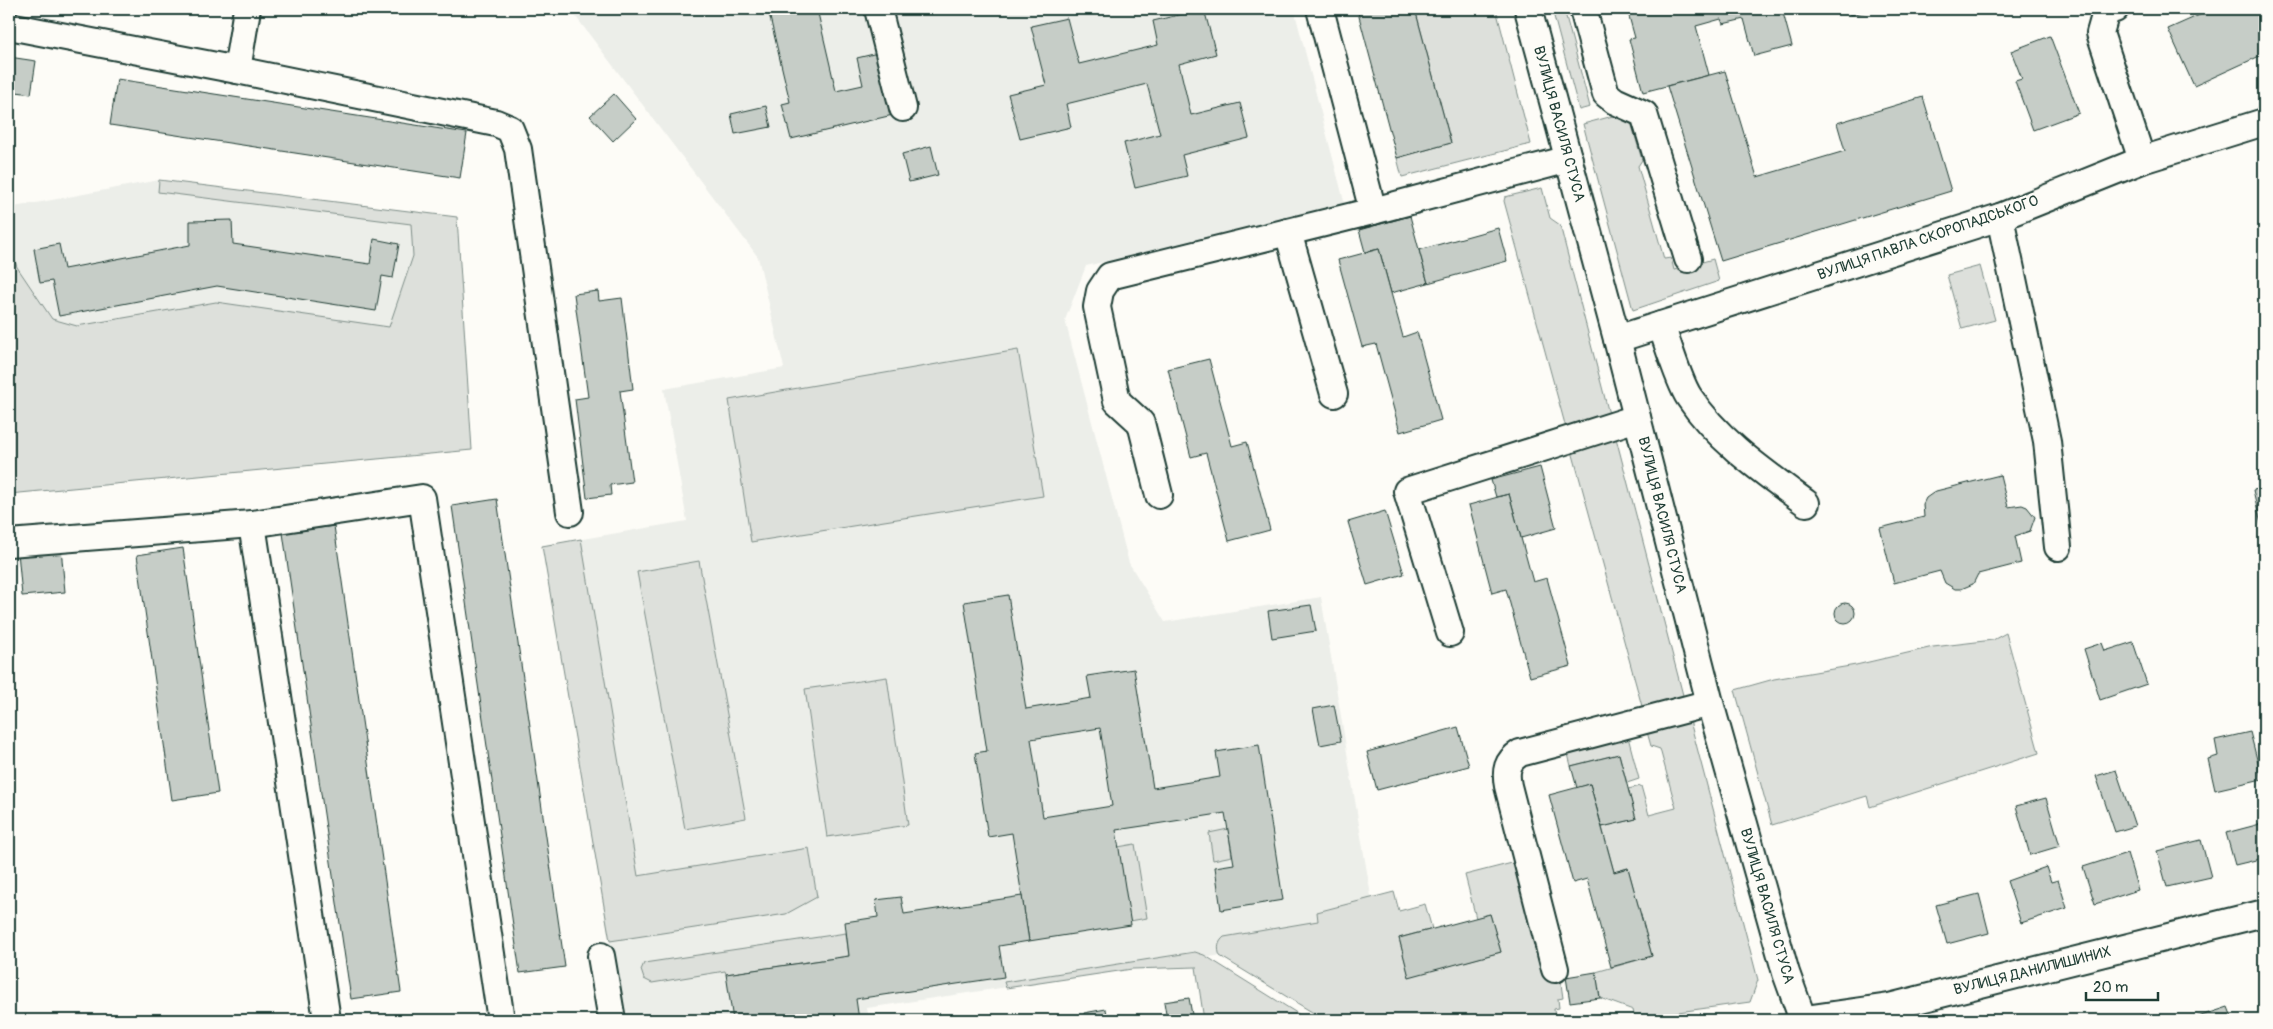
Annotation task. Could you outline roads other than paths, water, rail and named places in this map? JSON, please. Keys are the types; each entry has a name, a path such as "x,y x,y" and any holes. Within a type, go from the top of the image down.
{"street":[{"path":"237,70 247,9"},
{"path":"878,9 904,108"},
{"path":"1320,9 1373,211"},
{"name":"ВУЛИЦЯ ВАСИЛЯ СТУСА","path":"1528,9 1617,339 1710,703 1786,973 1802,1020"},
{"path":"1583,9 1606,94 1615,101 1644,114 1688,259"},
{"path":"2115,9 2106,12 2100,33 2142,160"},
{"path":"9,26 496,123 510,129 518,150 570,512"},
{"name":"ВУЛИЦЯ ПАВЛА СКОРОПАДСЬКОГО","path":"1617,339 2000,217 2142,160 2264,122"},
{"path":"1159,494 1141,423 1117,401 1097,307 1100,291 1110,276 1373,211 1568,159"},
{"path":"2000,217 2047,441 2058,547"},
{"path":"1288,232 1334,394"},
{"path":"1661,325 1688,396 1738,450 1760,470 1806,503"},
{"path":"1450,633 1407,491 1637,418"},
{"path":"9,543 252,524 422,498 501,1020"},
{"path":"252,524 327,1020"},
{"path":"1554,969 1508,786 1506,770 1510,762 1520,753 1710,703"},
{"name":"ВУЛИЦЯ ДАНИЛИШИНИХ","path":"1798,1020 1889,1007 2264,913"},
{"path":"601,956 612,1020"}]}
